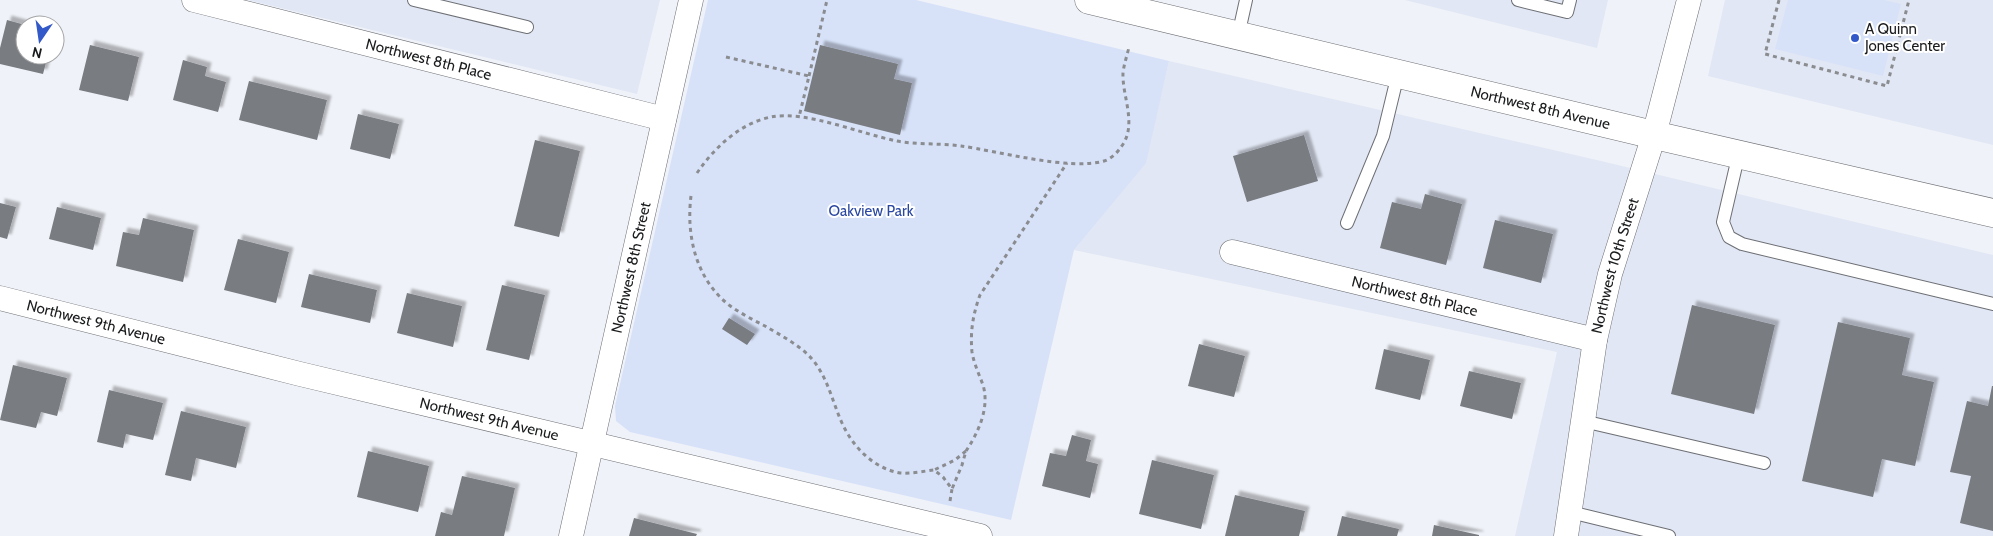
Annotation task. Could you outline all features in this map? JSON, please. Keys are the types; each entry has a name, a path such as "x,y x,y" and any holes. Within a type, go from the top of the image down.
{"street":[{"name":"Northwest 8th Place","path":"194,0 664,120"},
{"name":"Northwest 8th Street","path":"571,536 691,0"},
{"name":"Northwest 8th Avenue","path":"1089,0 1155,8 1238,36 1993,213"},
{"name":"Northwest 10th Street","path":"1566,536 1595,340 1610,274 1654,135 1689,0"},
{"name":"Northwest 8th Place","path":"1232,252 1595,340"},
{"name":"Northwest 9th Avenue","path":"0,298 300,374 980,536"}],"lane":[{"path":"414,0 527,28"},
{"path":"1238,36 1246,0"},
{"path":"1518,0 1567,12 1570,0"},
{"path":"1347,223 1384,136 1398,74"},
{"path":"1739,154 1724,222 1729,237 1742,244 1765,251 1993,304"},
{"path":"1583,421 1764,463"},
{"path":"1570,512 1669,536"}],"path":[{"path":"799,117 827,0"},
{"path":"1779,0 1766,54 1887,86 1909,0"},
{"path":"697,173 716,149 743,129 769,118 782,116 799,117 897,141 960,146 1067,163 1106,161 1123,145 1129,119 1123,73 1129,47"},
{"path":"726,57 809,76"},
{"path":"934,470 944,477 952,489 966,451 974,439 979,426 985,397 972,353 971,334 973,314 980,295 1067,163"},
{"path":"691,196 689,216 692,240 699,265 710,286 729,305 783,337 810,357 826,378 842,424 852,443 868,458 885,468 901,473 934,470 945,466 966,451"}],"shaded area":[{"path":"248,0 660,0 637,94"},
{"path":"1405,0 1608,0 1597,48"},
{"name":"A Quinn Jones Center","path":"1725,0 1993,0 1993,145 1708,76"},
{"path":"1169,61 1601,161 1993,255 1993,536 1515,536 1557,352 1074,250 1145,163"}],"green space":[{"name":"Oakview Park","path":"708,0 916,0 1169,61 1146,163 1074,250 1011,520 630,432 616,421 615,406"},
{"path":"1788,0 1884,0 1901,4 1883,76 1775,49"}],"building":[{"path":"7,20 15,22 15,65 45,65 43,74 0,64 0,48"},
{"path":"90,45 139,57 128,101 79,90"},
{"path":"820,45 898,64 894,79 912,83 900,135 804,111"},
{"path":"183,60 207,67 205,76 226,82 218,112 173,100"},
{"path":"249,81 327,100 317,140 239,120"},
{"path":"358,114 399,124 390,159 350,149"},
{"path":"1304,135 1318,181 1247,202 1233,156"},
{"path":"535,140 580,151 559,237 514,226"},
{"path":"1425,194 1462,204 1446,265 1380,248 1392,202 1421,209"},
{"path":"0,203 16,207 7,239 0,237"},
{"path":"57,207 101,218 93,250 49,239"},
{"path":"143,218 194,230 183,282 116,266 123,232 139,235"},
{"path":"1495,220 1553,234 1541,283 1483,268"},
{"path":"238,239 289,252 276,303 224,290"},
{"path":"309,274 377,290 370,323 301,307"},
{"path":"502,285 545,295 529,360 486,350"},
{"path":"407,293 462,306 453,347 397,333"},
{"path":"1692,305 1775,325 1754,414 1671,394"},
{"path":"729,318 755,334 747,345 722,329"},
{"path":"1838,322 1910,338 1902,375 1934,382 1915,466 1882,459 1873,497 1802,481"},
{"path":"1199,344 1245,356 1234,397 1188,386"},
{"path":"1384,349 1430,360 1420,400 1375,389"},
{"path":"13,365 67,378 57,416 41,412 36,428 0,420"},
{"path":"1469,371 1521,383 1512,419 1460,406"},
{"path":"1992,386 1993,531 1960,523 1971,476 1950,472 1967,401 1988,406"},
{"path":"109,390 163,403 153,440 126,434 123,448 97,442"},
{"path":"181,411 246,427 236,468 196,458 191,481 165,475"},
{"path":"1072,435 1091,440 1086,461 1098,464 1090,498 1042,486 1050,453 1066,456"},
{"path":"368,451 429,466 418,512 357,497"},
{"path":"1152,460 1214,475 1201,529 1139,514"},
{"path":"462,476 515,488 504,536 435,536 441,512 452,515"},
{"path":"1235,495 1305,511 1299,536 1225,536"},
{"path":"1342,516 1399,529 1397,536 1337,536"},
{"path":"634,518 697,534 696,536 629,536"},
{"path":"1434,525 1479,535 1479,536 1432,536"}],"place":[{"name":"A Quinn Jones Center","path":"1855,38"}]}
